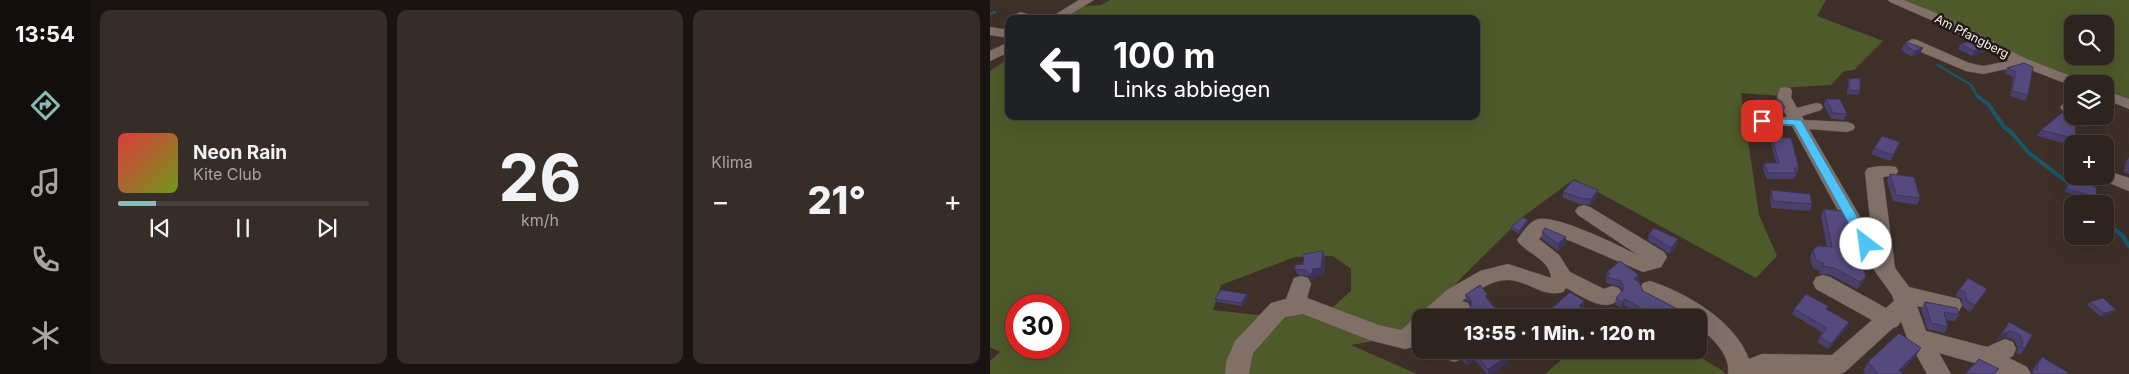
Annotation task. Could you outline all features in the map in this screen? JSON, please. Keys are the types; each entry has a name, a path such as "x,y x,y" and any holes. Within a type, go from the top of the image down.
{"street":[{"path":"1061,15 1088,0"},
{"name":"Am Pfangberg","path":"1894,0 1942,20 2022,62 2064,78"},
{"path":"990,31 1005,33"},
{"name":"Am Pfangberg","path":"1912,43 1966,67 1983,70 2022,62"},
{"path":"990,57 1005,48"},
{"path":"1785,91 1786,104 1866,244 1886,270"},
{"path":"2114,98 2129,105"},
{"path":"1796,120 1816,107"},
{"path":"1762,121 1796,120 1846,127"},
{"path":"1890,171 1874,172 1886,270 1899,306 1939,374"},
{"path":"2114,179 2129,185"},
{"path":"1584,211 1656,257 1654,262 1643,265 1550,226 1540,225 1527,240 1549,255 1557,265 1562,277 1604,298 1612,294"},
{"path":"1438,309 1477,281 1492,275 1508,272 1530,279 1543,286 1556,286 1562,277"},
{"path":"1824,282 1899,306 1951,305"},
{"path":"1294,307 1301,284"},
{"path":"1650,289 1686,308 1719,332 1733,348 1741,373 1762,364 1836,365 1899,306"},
{"path":"1237,374 1243,348 1279,309 1304,305 1377,334 1412,337"},
{"path":"1918,338 1996,353 2012,372 2019,374"}],"green space":[{"path":"1110,0 1826,0 1817,16 1883,41 1854,70 1844,71 1831,85 1780,88 1779,96 1741,93 1759,215 1777,256 1756,278 1574,179 1524,216 1463,276 1433,309 1412,309 1412,334 1351,345 1417,374 990,374 990,361 1000,352 990,347 990,71 1005,61 1005,120 1480,120 1480,15 1062,15 1075,7 1101,5","holes":["1333,256 1351,269 1351,291 1333,307 1275,305 1258,315 1213,310 1221,285 1295,257"]},
{"path":"1891,0 2129,0 2129,107 2114,101 2114,75 2064,75 2064,81 2003,56 1959,32"},
{"path":"1562,359 1703,359 1725,374 1545,374"}],"building":[{"path":"1976,39 1990,46 1974,51 1961,44"},
{"path":"1909,43 1923,48 1914,51 1904,44"},
{"path":"2024,63 2033,67 2028,95 2012,91 2016,72 2007,68"},
{"path":"1860,78 1860,91 1849,90 1849,79"},
{"path":"1756,99 1777,99 1782,102 1785,108 1759,110"},
{"path":"1826,99 1840,99 1847,114 1833,113"},
{"path":"2064,111 2064,125 2075,125 2076,135 2064,136 2041,130"},
{"path":"1882,136 1900,142 1893,155 1874,148"},
{"path":"1772,137 1791,138 1799,168 1794,168 1796,173 1768,173 1764,163 1779,163"},
{"path":"1890,174 1914,177 1920,198 1896,195"},
{"path":"1573,180 1598,190 1591,199 1580,198 1563,192"},
{"path":"2068,185 2088,185 2096,187 2097,195 2090,195 2067,189"},
{"path":"1771,190 1810,194 1812,204 1773,201"},
{"path":"1824,209 1844,211 1856,234 1842,234 1846,257 1863,268 1866,276 1860,282 1834,268 1822,266 1824,264 1816,260 1813,250 1818,246 1832,247"},
{"path":"1523,217 1528,220 1519,231 1511,227"},
{"path":"1545,228 1566,237 1558,244 1542,232"},
{"path":"1654,228 1678,239 1671,248 1649,234"},
{"path":"1323,251 1321,268 1313,269 1312,273 1309,274 1306,270 1295,269 1295,265 1303,264 1304,254"},
{"path":"1620,261 1639,275 1634,279 1639,282 1643,291 1677,309 1642,309 1625,299 1622,302 1616,298 1624,289 1621,281 1607,277 1610,274 1607,272"},
{"path":"1968,278 1987,289 1975,305 1967,301 1965,292 1959,290"},
{"path":"1480,285 1488,295 1485,296 1496,309 1471,309 1470,307 1472,303 1469,297 1465,295"},
{"path":"1221,290 1247,294 1241,303 1215,299"},
{"path":"1570,292 1584,301 1579,306 1583,309 1551,309"},
{"path":"1806,294 1828,306 1826,309 1849,322 1831,344 1820,337 1827,328 1794,309"},
{"path":"2103,298 2116,310 2104,313 2090,302"},
{"path":"1925,302 1957,308 1959,315 1944,312 1948,327 1931,323"},
{"path":"2009,322 2032,335 2025,348 2021,347 2023,342 2019,334 2010,331 2002,334"},
{"path":"1899,333 1921,348 1899,370 1903,374 1878,374 1868,362"},
{"path":"2042,357 2069,373 2031,374 2034,370 2038,369 2037,365"},
{"path":"1479,359 1503,359 1488,369"},
{"path":"1979,359 1999,369 1994,374 1965,374"}],"waterway":[{"path":"990,14 995,12"},
{"path":"1938,65 1971,85 1978,97"},
{"path":"1978,97 1988,104 2004,127 2011,132 2029,153 2064,180"},
{"path":"2075,191 2078,195"},
{"path":"2114,229 2122,235 2129,246"}],"route":[{"path":"1762,121 1798,122 1866,244"}]}
